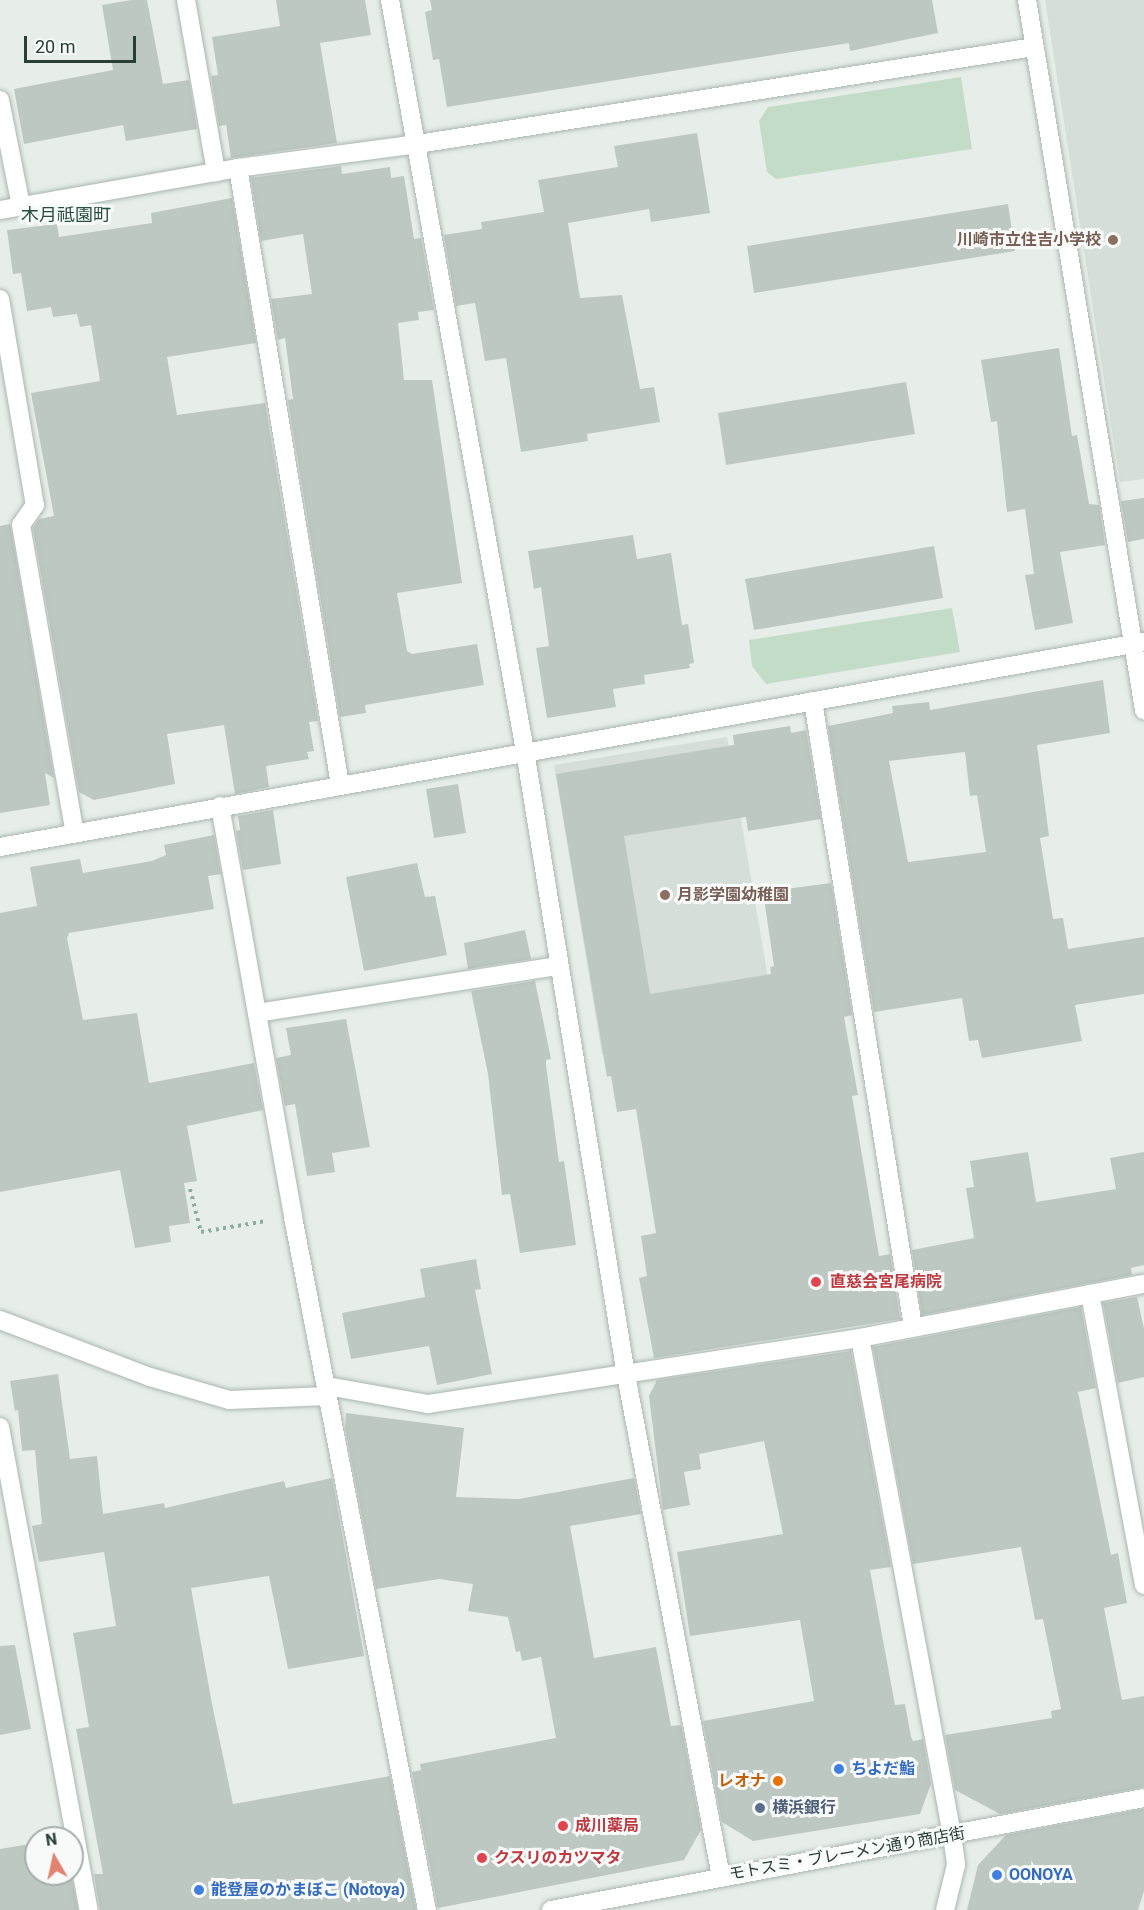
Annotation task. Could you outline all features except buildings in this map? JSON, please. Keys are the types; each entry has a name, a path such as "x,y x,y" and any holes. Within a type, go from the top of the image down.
{"street":[{"path":"186,0 216,172"},
{"path":"390,0 418,144 525,751 557,966 626,1375 721,1877"},
{"path":"1027,0 1138,645 1144,710"},
{"path":"0,210 238,168 418,144 1034,47"},
{"path":"0,100 21,206"},
{"path":"238,168 340,785"},
{"path":"0,299 35,505 21,525 75,833"},
{"path":"0,847 525,751 1138,645"},
{"path":"813,702 913,1327"},
{"path":"220,806 293,1216 427,1910"},
{"path":"256,1013 557,966"},
{"path":"0,1320 150,1377 229,1400 327,1391 428,1404 860,1338 1144,1284"},
{"path":"1090,1294 1144,1585"},
{"path":"860,1338 952,1835 956,1865 945,1910"},
{"path":"0,1427 89,1910"},
{"name":"モトスミ・ブレーメン通り商店街","path":"551,1910 1144,1798"}],"path":[{"path":"190,1189 201,1232 293,1216"}],"shaded area":[{"name":"川崎市立住吉小学校","path":"1045,0 1144,0 1144,479 1120,482"},
{"name":"月影学園幼稚園","path":"727,737 776,1025 602,1055 554,765"}],"green space":[{"path":"961,77 972,149 776,179 767,172 759,121 768,107"},
{"path":"952,608 960,652 766,684 752,666 749,640"}],"place":[{"name":"川崎市立住吉小学校","path":"1113,240"},
{"name":"月影学園幼稚園","path":"665,895"},
{"name":"直慈会宮尾病院","path":"816,1282"},
{"name":"ちよだ鮨","path":"839,1769"},
{"name":"レオナ","path":"778,1781"},
{"name":"横浜銀行","path":"760,1808"},
{"name":"成川薬局","path":"563,1826"},
{"name":"クスリのカツマタ","path":"482,1858"},
{"name":"OONOYA","path":"997,1875"},
{"name":"能登屋のかまぼこ (Notoya)","path":"199,1890"}],"district":[{"name":"木月祗園町","path":"66,215"}]}
